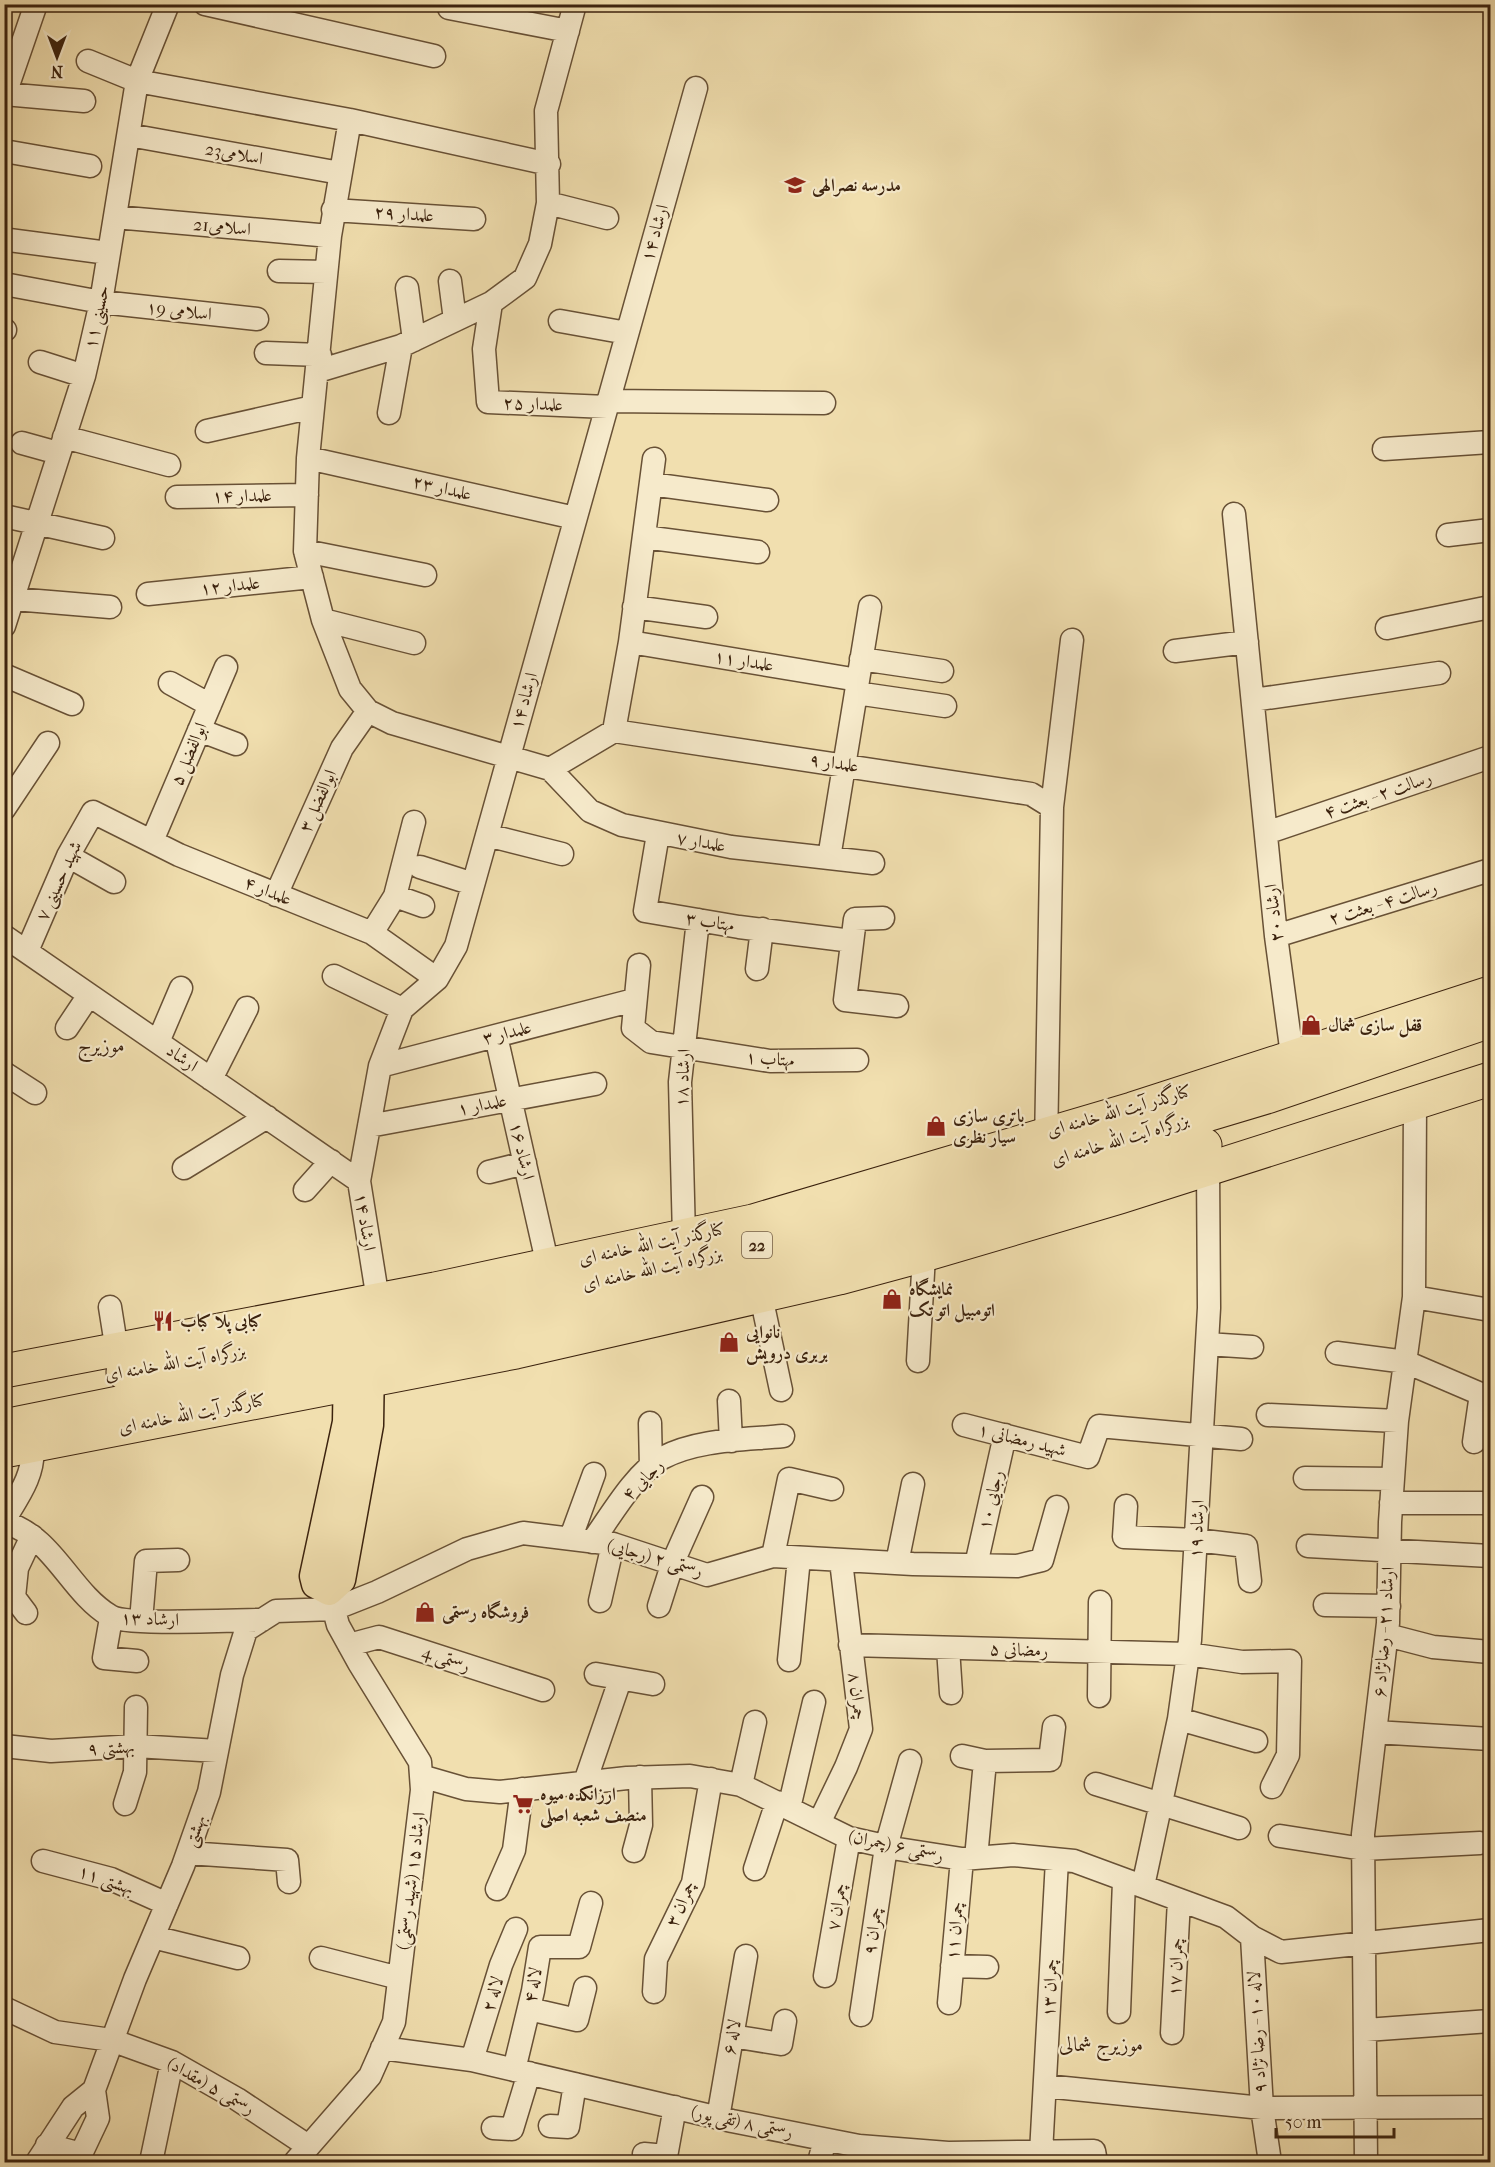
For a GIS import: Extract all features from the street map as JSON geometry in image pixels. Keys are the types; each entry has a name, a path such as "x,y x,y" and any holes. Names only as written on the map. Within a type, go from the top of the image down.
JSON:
{"highway":[{"name":"کنارگذر آیت الله خامنه ای","path":"1220,1095 1292,1055 1491,993"},
{"name":"بزرگراه آیت الله خامنه ای","path":"4,1394 169,1353 634,1262 757,1232 1220,1095 1491,1021"},
{"name":"بزرگراه آیت الله خامنه ای","path":"4,1426 359,1392 992,1222 1414,1091 1491,1056"},
{"path":"1119,1184 1208,1167 1414,1091 1491,1079"},
{"name":"کنارگذر آیت الله خامنه ای","path":"18,1448 129,1414 304,1393 359,1392 416,1370 516,1352 681,1304 760,1296 834,1266 924,1256 992,1222"},
{"name":"کنارگذر آیت الله خامنه ای","path":"634,1262 684,1237 757,1232"},
{"name":"کنارگذر آیت الله خامنه ای","path":"4,1371 117,1351 169,1353 378,1300 548,1266 594,1269"}],"main road":[{"name":"ارشاد ۱۵ (شهید رستمی)","path":"332,1600 316,1584 314,1576 359,1392"}],"street":[{"path":"36,4 13,44 5,95 84,101"},
{"name":"حسینی ۱۱","path":"8,611 84,376 101,302 137,81 168,4"},
{"path":"205,4 434,56"},
{"path":"266,353 319,363 407,343 491,303 525,278 540,244 548,203 549,164 546,111 575,4"},
{"path":"450,8 568,31"},
{"path":"88,61 137,81 350,120 549,164"},
{"name":"ارشاد ۱۴","path":"378,1300 359,1181 380,1066 402,1009 437,979 456,946 696,88"},
{"path":"350,120 330,236 308,458 305,551 323,620 350,689 368,711 392,723 550,769 614,732 630,642 654,459"},
{"name":"اسلامی23","path":"129,135 340,173"},
{"path":"4,151 90,166"},
{"path":"548,203 607,218"},
{"name":"علمدار ۲۹","path":"333,210 474,219"},
{"name":"اسلامی21","path":"115,217 330,236"},
{"path":"9,240 108,253"},
{"path":"279,271 327,272"},
{"path":"450,281 455,320"},
{"name":"اسلامی ۱9","path":"4,284 101,302 257,319"},
{"path":"389,413 407,343 407,288"},
{"name":"علمدار ۲۵","path":"491,303 483,349 488,402 608,404"},
{"path":"560,321 627,333"},
{"path":"40,362 84,376"},
{"path":"608,404 824,403"},
{"path":"207,431 313,407"},
{"path":"1384,449 1491,442"},
{"path":"22,443 61,445 169,465"},
{"name":"علمدار ۲۳","path":"308,458 575,518"},
{"path":"651,484 767,500"},
{"name":"علمدار ۱۴","path":"177,497 307,495"},
{"name":"ارشاد ۲۰","path":"1234,514 1276,936 1292,1055"},
{"path":"4,516 103,538"},
{"path":"1448,535 1491,530"},
{"path":"644,537 758,552"},
{"path":"305,551 425,575"},
{"name":"علمدار ۱۲","path":"148,594 312,577"},
{"path":"8,611 110,607"},
{"path":"634,607 706,616"},
{"path":"829,858 870,607"},
{"path":"1386,627 1491,607"},
{"path":"323,620 414,643"},
{"path":"1046,1147 1052,807 1072,640"},
{"name":"علمدار ۱۱","path":"630,642 858,678"},
{"path":"1175,651 1247,642"},
{"name":"ابوالفضل ۵","path":"152,841 226,667"},
{"path":"858,678 942,671"},
{"path":"1253,700 1439,673"},
{"path":"4,675 72,704"},
{"path":"858,678 945,706"},
{"path":"170,683 210,705"},
{"name":"ابوالفضل ۳","path":"276,895 342,748 368,711"},
{"path":"199,730 236,744"},
{"name":"علمدار ۹","path":"614,732 844,764 1031,794 1052,807"},
{"path":"4,809 48,743"},
{"name":"رسالت ۲ - بعثت ۴","path":"1266,833 1491,757"},
{"name":"علمدار ۷","path":"550,769 590,811 622,825 731,847 873,863"},
{"name":"علمدار ۴","path":"93,812 152,841 276,895 372,933 437,979"},
{"name":"شهید حسینی ۷","path":"12,944 93,812"},
{"path":"372,933 395,896 414,822"},
{"name":"مهتاب ۳","path":"658,834 645,911 852,941"},
{"path":"487,835 562,854"},
{"path":"68,856 114,882"},
{"path":"420,867 473,884"},
{"name":"رسالت ۴ - بعثت ۲","path":"1276,936 1491,870"},
{"path":"395,896 423,906"},
{"path":"883,918 855,919 845,1000 897,1006"},
{"name":"ارشاد ۱۸","path":"684,1237 680,1082 698,920"},
{"path":"757,969 762,929"},
{"name":"ارشاد","path":"12,944 359,1181"},
{"path":"634,1000 639,965"},
{"path":"334,976 402,1009"},
{"path":"158,1042 181,988"},
{"path":"67,1028 89,995"},
{"name":"مهتاب ۱","path":"634,1000 633,1028 651,1042 770,1061 856,1060"},
{"name":"علمدار ۳","path":"380,1066 634,1000"},
{"path":"211,1079 247,1008"},
{"name":"ارشاد ۱۶","path":"496,1035 548,1266"},
{"path":"4,1073 36,1093"},
{"name":"علمدار ۱","path":"369,1126 595,1084"},
{"name":"ارشاد ۲۱ - رضانژاد ۶","path":"1366,2163 1364,1849 1387,1635 1391,1503 1397,1421 1414,1297 1414,1091"},
{"path":"184,1168 267,1117"},
{"path":"304,1190 330,1161"},
{"path":"489,1172 525,1163"},
{"name":"ارشاد ۱۹","path":"1119,2012 1134,1883 1160,1804 1179,1719 1188,1654 1207,1344 1208,1167"},
{"path":"918,1361 924,1256"},
{"path":"760,1296 781,1390"},
{"path":"1414,1297 1491,1310"},
{"path":"110,1306 117,1351"},
{"path":"1207,1344 1252,1347"},
{"path":"1337,1353 1406,1362 1486,1396 1474,1442"},
{"path":"729,1401 731,1441"},
{"path":"1268,1415 1397,1421"},
{"path":"650,1423 651,1468"},
{"name":"شهید رمضانی ۱","path":"964,1425 1088,1457 1099,1426 1202,1437"},
{"name":"رجایی ۱۰","path":"976,1565 1005,1435"},
{"name":"رجایی ۴","path":"592,1541 633,1486 661,1459 692,1446 783,1436"},
{"path":"1202,1437 1241,1438"},
{"name":"ارشاد ۱۳","path":"18,1448 34,1460 24,1486 4,1521 20,1527 52,1553 82,1590 111,1618 262,1620"},
{"path":"594,1474 592,1541 600,1601"},
{"path":"1305,1478 1393,1479"},
{"path":"773,1556 789,1479 832,1489"},
{"path":"897,1563 913,1484"},
{"path":"659,1606 673,1562 702,1497"},
{"path":"1391,1503 1491,1503"},
{"path":"1126,1506 1124,1537 1196,1540 1246,1546 1250,1581"},
{"name":"رستمی ۲ (رجایی)","path":"262,1620 276,1611 377,1592 467,1549 523,1533 592,1541 673,1562 707,1575 773,1556 842,1561 1017,1566 1042,1560 1057,1507"},
{"path":"26,1613 14,1597 17,1568 32,1536"},
{"path":"1308,1546 1491,1556"},
{"path":"789,1660 800,1558"},
{"path":"141,1620 146,1561 178,1560"},
{"name":"چمران ۸","path":"819,1823 846,1767 861,1729 842,1561"},
{"name":"ارشاد ۱۵ (شهید رستمی)","path":"302,2154 370,2076 394,2022 422,1790 420,1762 405,1733 349,1645 332,1600"},
{"path":"1099,1696 1100,1602"},
{"path":"1325,1605 1389,1606"},
{"path":"111,1618 104,1658 137,1661"},
{"name":"بهشتی","path":"94,2090 111,2040 188,1853 209,1792 232,1675 246,1630 262,1620"},
{"path":"1387,1635 1433,1647 1491,1652"},
{"name":"رستمی 4","path":"349,1645 379,1637 543,1690"},
{"name":"رمضانی ۵","path":"850,1645 1188,1654 1242,1662 1290,1661 1288,1755 1272,1786"},
{"path":"948,1648 951,1693"},
{"path":"596,1674 652,1684"},
{"path":"585,1782 620,1680"},
{"path":"756,1869 783,1805 814,1702"},
{"path":"125,1804 135,1772 136,1707"},
{"path":"1179,1719 1256,1741"},
{"path":"741,1785 755,1722"},
{"path":"962,1756 985,1761 1050,1760 1054,1727"},
{"path":"1375,1732 1491,1739"},
{"name":"بهشتی ۹","path":"4,1746 51,1751 136,1746 217,1751"},
{"name":"چمران ۹","path":"861,2015 886,1846 910,1761"},
{"name":"چمران ۱۱","path":"949,2003 952,1966 985,1761"},
{"name":"رستمی ۶ (چمران)","path":"421,1776 466,1789 500,1791 640,1777 690,1776 741,1785 849,1838 969,1859 1013,1855 1074,1862 1226,1917 1252,1937 1281,1952 1491,1930"},
{"path":"634,1851 640,1825 640,1777"},
{"name":"چمران ۳","path":"654,1992 656,1959 693,1883 711,1779"},
{"path":"1096,1784 1239,1828"},
{"path":"497,1889 513,1850 522,1789"},
{"path":"1280,1836 1364,1849 1480,1843"},
{"name":"چمران ۷","path":"825,1976 849,1838"},
{"path":"188,1853 287,1860 289,1882"},
{"name":"چمران ۱۳","path":"1051,2156 1045,2086 1057,1860"},
{"name":"بهشتی ۱۱","path":"43,1861 111,1879 167,1904"},
{"name":"چمران ۱۷","path":"1172,2033 1179,1900"},
{"name":"لاله ۴","path":"493,2128 512,2129 540,1947 579,1947 591,1903"},
{"name":"لاله ۲","path":"472,2060 501,1965 516,1929"},
{"path":"153,1937 238,1958"},
{"name":"لاله ۱۰ - رضا نژاد ۹","path":"1252,1937 1262,2108 1270,2163"},
{"name":"لاله ۶","path":"718,2118 746,1956"},
{"path":"321,1958 399,1978"},
{"path":"952,1966 987,1968"},
{"path":"529,2009 577,2020 585,1988"},
{"name":"رستمی ۵ (مقداد)","path":"4,2008 54,2032 111,2040 172,2062 237,2099 302,2154"},
{"path":"732,2036 781,2044 786,2021"},
{"path":"1366,2030 1491,2021"},
{"name":"رستمی ۸ (تقی پور)","path":"382,2048 472,2060 718,2118 825,2140 880,2155 972,2158 1051,2156 1094,2151 1096,2163"},
{"path":"151,2163 172,2062"},
{"path":"550,2126 568,2127 575,2084"},
{"path":"1045,2086 1262,2108 1491,2107"},
{"path":"42,2154 73,2107 94,2090"},
{"path":"42,2154 81,2154 98,2118 94,2090"},
{"path":"658,2158 675,2107"},
{"path":"819,2163 825,2140"}],"place":[{"name":"مدرسه نصرالهی","path":"795,185"},
{"name":"قفل سازی شمال","path":"1311,1025"},
{"name":"باتری سازی سیار نظری","path":"936,1126"},
{"name":"نمایشگاه اتومبیل اتو تک","path":"892,1299"},
{"name":"کبابی پلا کباب","path":"163,1321"},
{"name":"نانوایی بربری درویش","path":"729,1342"},
{"name":"فروشگاه رستمی","path":"425,1612"},
{"name":"ارزانکده میوه منصف شعبه اصلی","path":"523,1804"}],"district":[{"name":"موزیرج","path":"101,1045"},
{"name":"موزیرج شمالی","path":"1101,2044"}]}
